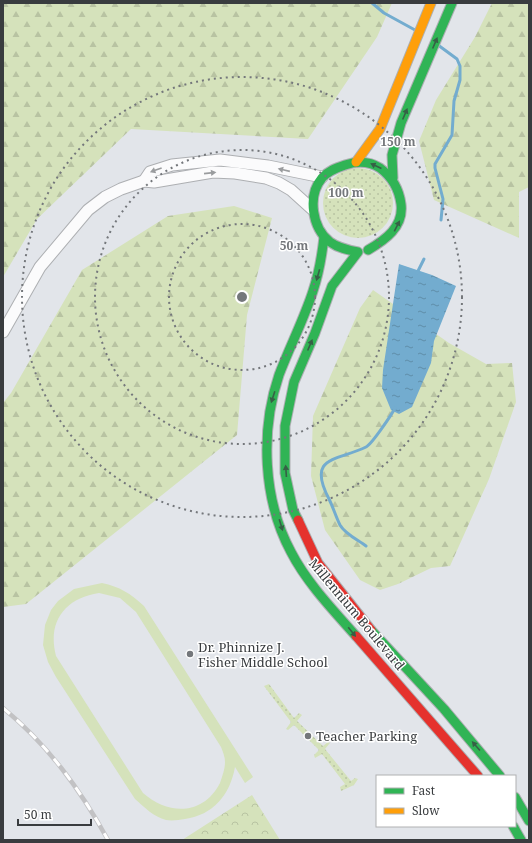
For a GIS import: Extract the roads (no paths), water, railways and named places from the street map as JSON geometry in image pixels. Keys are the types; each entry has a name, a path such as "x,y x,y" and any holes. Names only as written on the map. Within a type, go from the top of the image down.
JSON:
{"street":[{"path":"356,162 380,129 431,3"},
{"path":"393,178 382,169 370,163 356,162 342,164 322,176 314,194 312,209 316,224 324,237 333,245 345,250 363,251 388,240 395,231 400,220 402,198 393,178 393,148 427,61 452,3"},
{"path":"3,332 40,267 88,210 105,198 144,180 150,172 172,166 220,160 268,166 322,176"},
{"path":"144,180 154,182 213,172 235,172 266,178 291,190 312,209"},
{"name":"Millennium Boulevard","path":"324,237 321,265 314,290 286,360 271,404 268,423 267,456 271,494 286,543 302,571 360,642 477,775"},
{"name":"Millennium Boulevard","path":"363,251 332,286 315,333 294,382 285,426 285,473 293,510 318,562 360,618 384,647 444,709 499,775"},
{"path":"516,799 529,821"},
{"path":"514,827 521,840"}],"water":[{"path":"399,264 432,275 456,286 434,341 431,363 412,407 399,414 391,410 382,388 383,370"}],"waterway":[{"path":"372,3 384,13 415,30"},
{"path":"438,45 457,59 460,66 460,80 454,101 452,135 435,164 443,199 441,220"},
{"path":"417,273 424,259"},
{"path":"366,546 348,534 340,525 323,485 321,474 323,467 328,462 369,445 382,429 395,408"}],"railway":[{"path":"3,708 34,737 62,769 86,803 108,840"}],"place":[{"name":"Dr. Phinnize J. Fisher Middle School","path":"190,654"},
{"name":"Teacher Parking","path":"308,736"}]}
